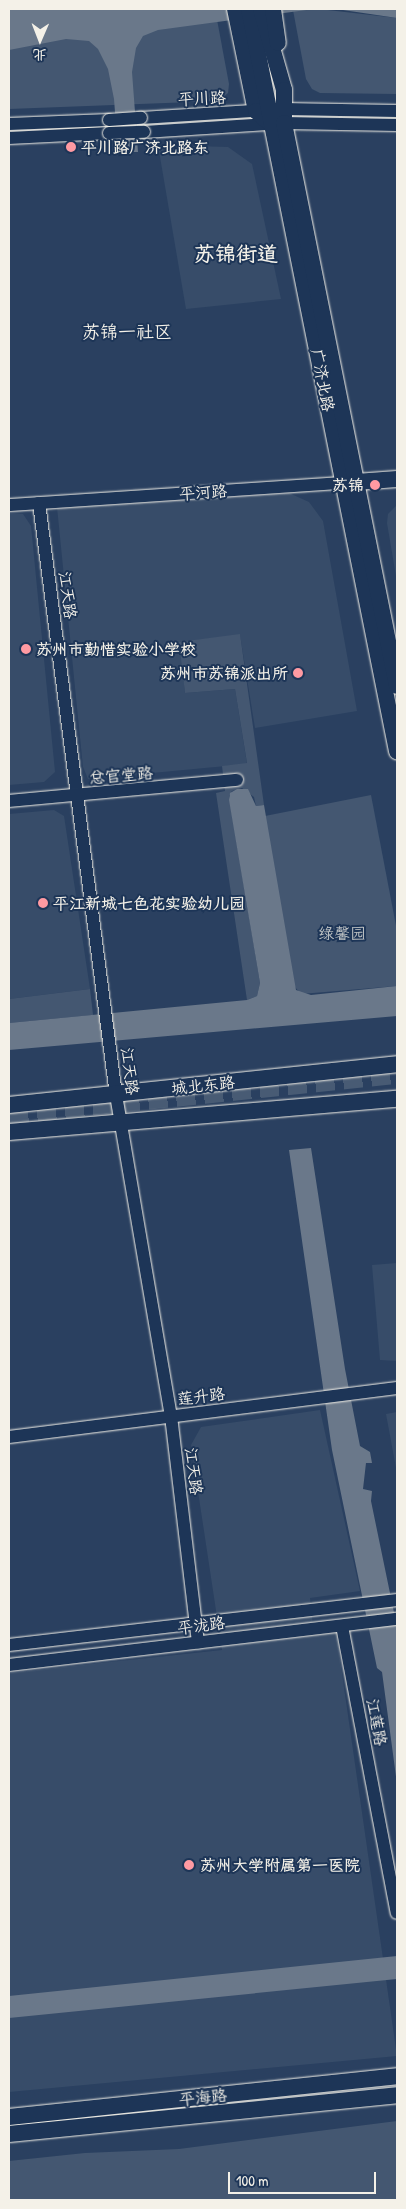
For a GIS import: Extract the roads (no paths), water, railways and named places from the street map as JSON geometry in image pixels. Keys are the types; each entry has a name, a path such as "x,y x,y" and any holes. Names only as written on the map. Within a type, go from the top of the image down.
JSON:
{"main road":[{"path":"235,9 261,24"},
{"name":"广济北路","path":"249,9 261,24 284,90 273,116"},
{"name":"广济北路","path":"261,9 261,24 273,116 350,482 397,686"},
{"name":"平河路","path":"350,482 397,479"},
{"name":"广济北路","path":"350,482 397,751"},
{"name":"城北东路","path":"9,1105 397,1064"},
{"name":"城北东路","path":"9,1132 120,1121 397,1099"},
{"name":"平海路","path":"9,2117 397,2076"},
{"name":"平海路","path":"9,2134 397,2095"}],"street":[{"name":"平川路","path":"9,124 141,118 273,116 397,111"},
{"name":"平川路","path":"9,138 144,132 273,116 397,125"},
{"name":"平河路","path":"9,506 350,482"},
{"name":"江天路","path":"39,503 116,1095 171,1416 198,1642"},
{"name":"总官堂路","path":"9,802 237,780"},
{"name":"莲升路","path":"9,1436 397,1388"},
{"name":"平泷路","path":"9,1645 397,1600"},
{"name":"平泷路","path":"9,1664 397,1619"},
{"name":"江莲路","path":"342,1626 397,1913"}],"tunnel":[{"path":"9,1114 397,1074"}],"place":[{"name":"平川路广济北路东","path":"71,147"},
{"name":"苏锦","path":"375,485"},
{"name":"苏州市勤惜实验小学校","path":"26,649"},
{"name":"苏州市苏锦派出所","path":"298,673"},
{"name":"平江新城七色花实验幼儿园","path":"43,903"},
{"name":"苏州大学附属第一医院","path":"189,1865"}],"district":[{"name":"苏锦街道","path":"236,254"},
{"name":"苏锦一社区","path":"127,332"}],"park label":[{"name":"绿馨园","path":"342,933"}]}
